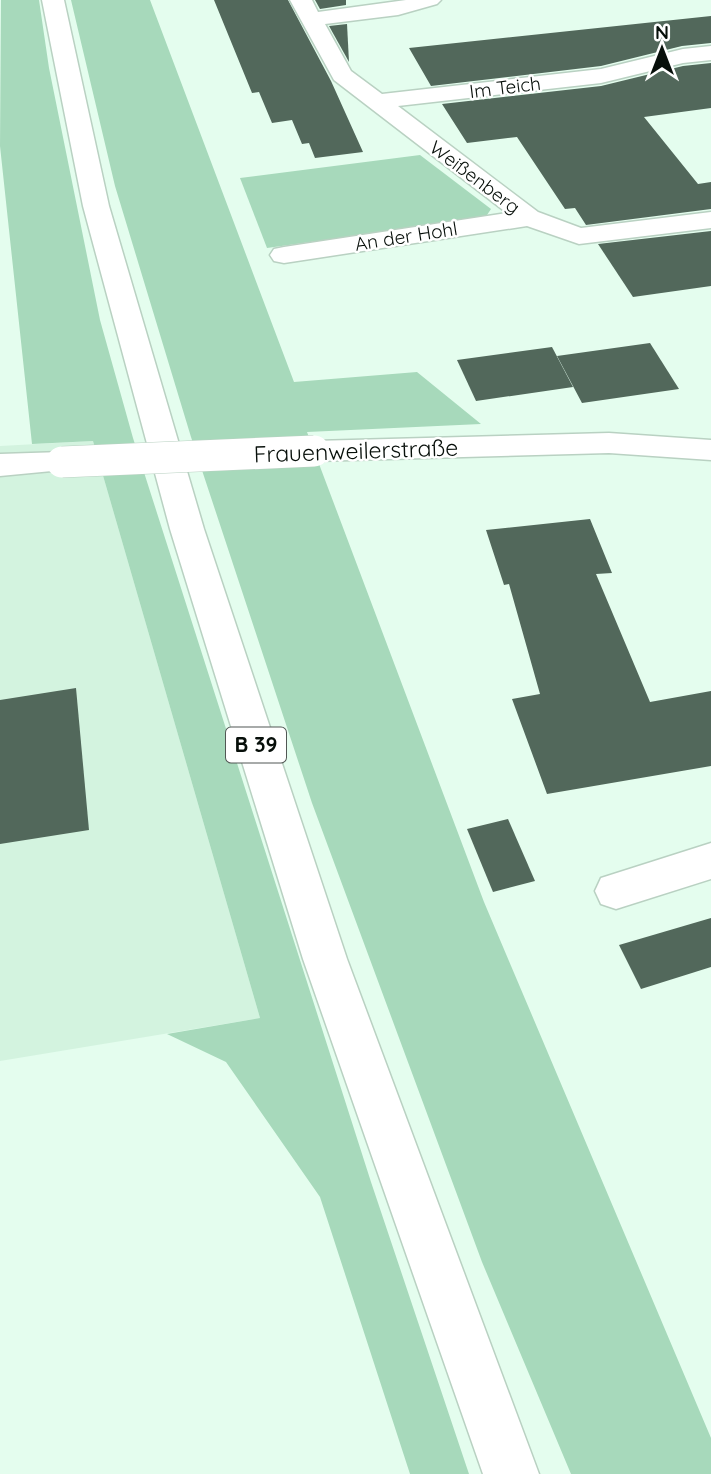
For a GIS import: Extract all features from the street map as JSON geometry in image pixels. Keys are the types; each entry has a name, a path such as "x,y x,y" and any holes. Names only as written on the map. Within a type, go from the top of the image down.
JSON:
{"street":[{"name":"B 39","path":"53,0 96,206 187,529 325,959 511,1474"},
{"path":"306,10 398,9 430,0"},
{"name":"Weißenberg","path":"306,10 342,75 529,218 579,236 711,220"},
{"name":"Im Teich","path":"376,102 601,76 682,56 711,53"},
{"name":"An der Hohl","path":"284,255 529,218"},
{"name":"Frauenweilerstraße","path":"0,465 314,451 609,443 711,450"},
{"path":"617,891 711,861"}],"shaded area":[{"path":"1,0 39,0 49,68 100,320 133,438 371,1182 469,1474 410,1474 320,1197 226,1062 167,1034 260,1018 93,441 32,444 0,146"},
{"path":"71,0 150,0 294,382 417,372 481,424 307,432 484,902 711,1438 711,1474 571,1474 482,1262 312,803 191,437 115,186"},
{"path":"420,155 491,209 485,218 267,248 240,178"},
{"path":"93,441 260,1018 0,1061 0,446"}],"building":[{"path":"214,0 288,0 331,81 363,152 315,158 309,143 302,144 292,120 272,123 259,92 252,93"},
{"path":"315,0 346,0 346,5 320,9"},
{"path":"711,16 711,43 682,46 601,66 431,86 409,48"},
{"path":"347,24 349,62 329,26"},
{"path":"711,63 711,108 644,117 698,184 711,182 711,209 586,225 575,208 565,209 517,137 467,143 442,104 601,86 683,66"},
{"path":"711,231 711,286 633,297 598,244"},
{"path":"650,343 679,389 582,403 557,356"},
{"path":"552,347 573,387 476,401 457,360"},
{"path":"590,519 612,573 596,574 650,702 711,691 711,766 547,794 512,699 540,694 509,584 504,585 486,530"},
{"path":"76,688 89,830 0,844 0,700"},
{"path":"508,819 535,881 493,892 467,829"},
{"path":"711,918 711,967 641,989 619,945"}]}
